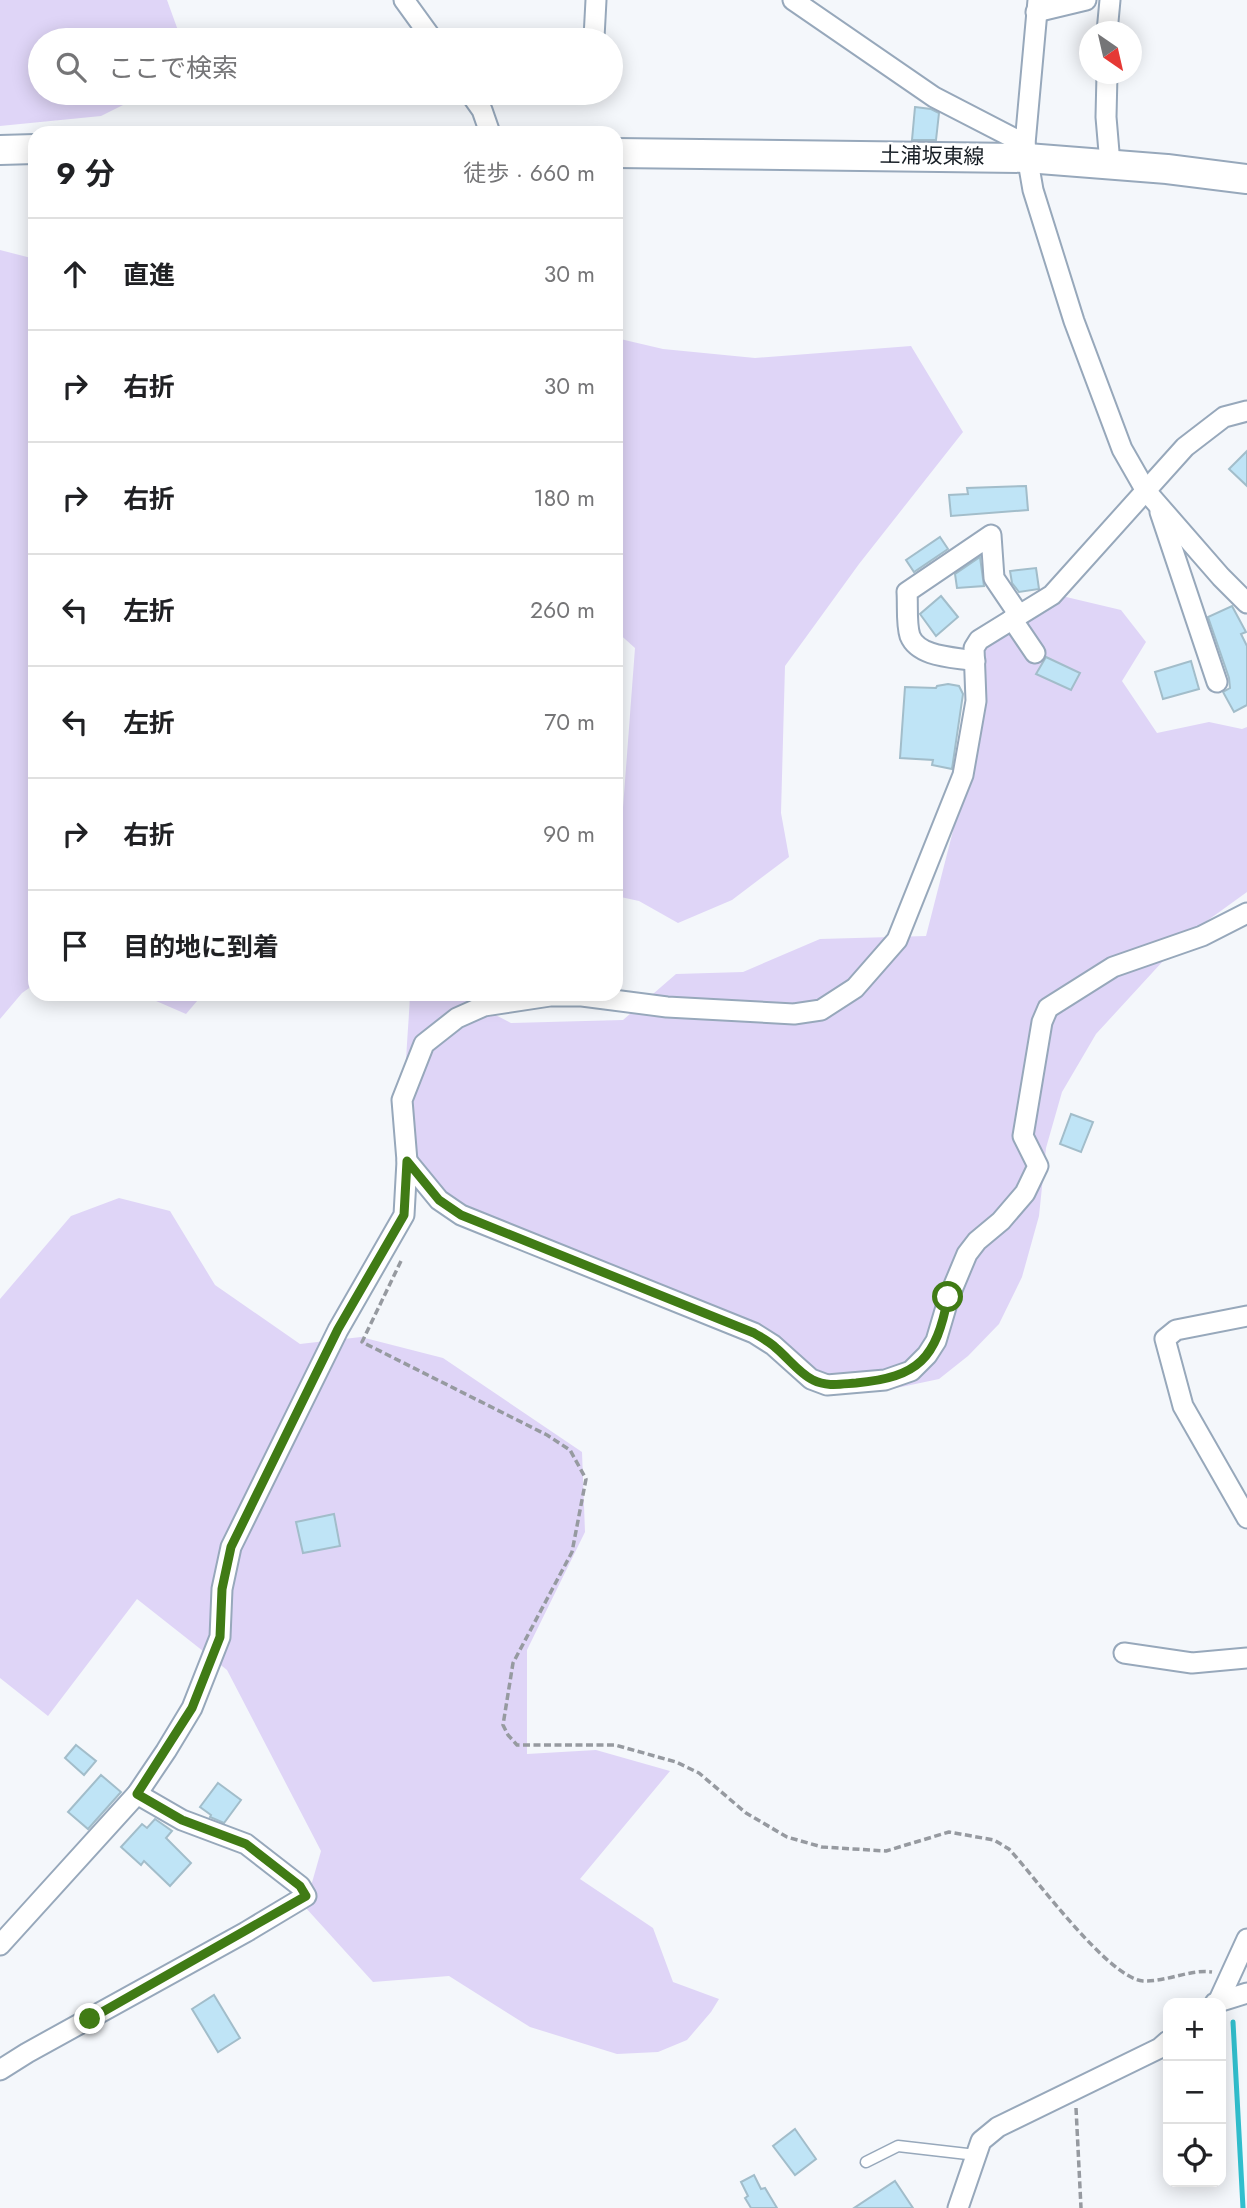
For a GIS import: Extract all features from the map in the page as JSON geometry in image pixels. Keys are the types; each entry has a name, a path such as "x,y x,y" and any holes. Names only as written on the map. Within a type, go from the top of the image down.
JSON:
{"main road":[{"path":"0,150 28,149"},
{"name":"土浦坂東線","path":"623,153 1026,151 1110,164 1247,179"}],"street":[{"path":"404,0 424,28"},
{"path":"595,28 596,0"},
{"path":"793,0 934,97 1026,151"},
{"path":"1086,0 1037,6 1026,151 1033,190 1079,333 1122,449 1152,498 1247,603"},
{"path":"1108,21 1110,0"},
{"path":"1107,84 1110,164"},
{"path":"478,105 488,126"},
{"path":"621,1001 667,1007 794,1014 821,1010 855,988 897,940 963,775 976,701 974,648 979,640 1052,595 1152,498 1185,447 1224,417 1247,411"},
{"path":"1152,498 1217,682"},
{"path":"975,660 924,651 915,643 910,635 907,592 990,535 994,578 1035,653"},
{"path":"407,1161 439,1200 461,1215 754,1333 773,1345 811,1379 827,1385 885,1380 911,1371 927,1355 936,1341 948,1297 967,1254 1025,1193 1038,1166 1023,1136 1042,1022 1048,1008 1113,967 1202,936 1247,913"},
{"path":"0,1945 137,1794 192,1708 220,1637 222,1589 231,1547 338,1329 404,1215 407,1161 402,1100 424,1044 457,1018 484,1006 517,1001"},
{"path":"1247,1316 1176,1330 1165,1339 1183,1406 1247,1518"},
{"path":"1124,1653 1192,1664 1247,1658"},
{"path":"0,2070 306,1896 300,1886 246,1844 182,1820 137,1794"},
{"path":"1219,1998 1247,1939"},
{"path":"1226,1999 1247,1993"},
{"path":"958,2208 981,2141 998,2127 1163,2045"}],"lane":[{"path":"866,2162 898,2146 976,2155"}],"path":[{"path":"402,1258 362,1342 547,1435 570,1450 586,1479 572,1552 513,1663 503,1725 517,1745 615,1745 676,1762 699,1773 746,1813 787,1837 822,1847 886,1851 949,1832 993,1840 1009,1849 1096,1950 1116,1968 1141,1981 1210,1971 1228,1980"},
{"path":"1075,2088 1081,2208"}],"shaded area":[{"path":"0,0 167,0 177,28 28,28 28,105 123,105 101,116 0,126"},
{"path":"0,250 28,257 28,989 0,1019"},
{"path":"623,340 663,349 755,358 911,346 963,432 859,564 785,666 781,813 789,857 732,900 678,923 639,901 623,898 623,808 635,648 623,637"},
{"path":"1062,596 1121,610 1146,642 1122,681 1157,733 1209,722 1242,729 1247,727 1247,892 1186,936 1096,1034 1062,1092 1046,1148 1039,1216 1022,1277 999,1324 968,1356 939,1379 887,1390 839,1382 460,1207 435,1186 414,1161 406,1128 405,1080 410,1001 469,1001 511,1023 623,1020 676,974 743,972 820,939 926,936 955,823 974,770 985,699 984,648"},
{"path":"156,1001 197,1001 186,1014"},
{"path":"119,1198 170,1211 215,1285 300,1344 361,1337 443,1358 582,1452 585,1532 527,1650 527,1754 596,1750 670,1771 580,1879 653,1928 673,1982 719,1999 687,2040 658,2052 617,2054 530,2027 449,1976 373,1982 305,1907 321,1851 227,1670 137,1599 48,1716 0,1678 0,1299 71,1216"}],"building":[{"path":"915,107 939,113 936,140 912,140"},
{"path":"1247,451 1247,486 1229,469"},
{"path":"1026,486 1028,510 951,516 949,495 968,494 967,488"},
{"path":"940,537 948,549 914,572 906,560"},
{"path":"980,557 984,586 957,588 955,574"},
{"path":"1036,568 1039,589 1019,592 1012,583 1010,571"},
{"path":"941,596 958,617 936,636 920,614"},
{"path":"1232,606 1246,632 1241,634 1247,646 1247,705 1234,712 1223,692 1230,688 1229,678 1208,617"},
{"path":"1046,657 1080,673 1071,690 1036,674"},
{"path":"1191,661 1199,689 1163,699 1155,672"},
{"path":"948,684 959,686 963,694 952,769 932,765 933,760 900,758 905,687 936,688"},
{"path":"1071,1114 1093,1122 1081,1152 1060,1144"},
{"path":"334,1514 340,1546 303,1553 296,1522"},
{"path":"76,1745 96,1761 84,1775 65,1758"},
{"path":"101,1775 121,1792 88,1829 68,1812"},
{"path":"218,1783 241,1800 224,1823 210,1817 211,1815 200,1807"},
{"path":"155,1819 172,1831 166,1838 191,1863 170,1886 144,1861 141,1865 121,1847 142,1824 147,1828"},
{"path":"214,1995 240,2038 218,2052 192,2009"},
{"path":"795,2129 816,2159 795,2175 773,2146"},
{"path":"754,2175 761,2189 765,2188 777,2208 751,2208 741,2182"},
{"path":"895,2181 913,2208 854,2208"}],"waterway":[{"path":"1233,2022 1243,2208"}],"route":[{"path":"90,2019 306,1896 300,1886 246,1844 182,1820 137,1794 192,1708 220,1637 222,1589 231,1547 338,1329 404,1215 407,1161 439,1200 461,1215 754,1333 773,1345 811,1379 827,1385 885,1380 911,1371 936,1341 948,1297"}]}
